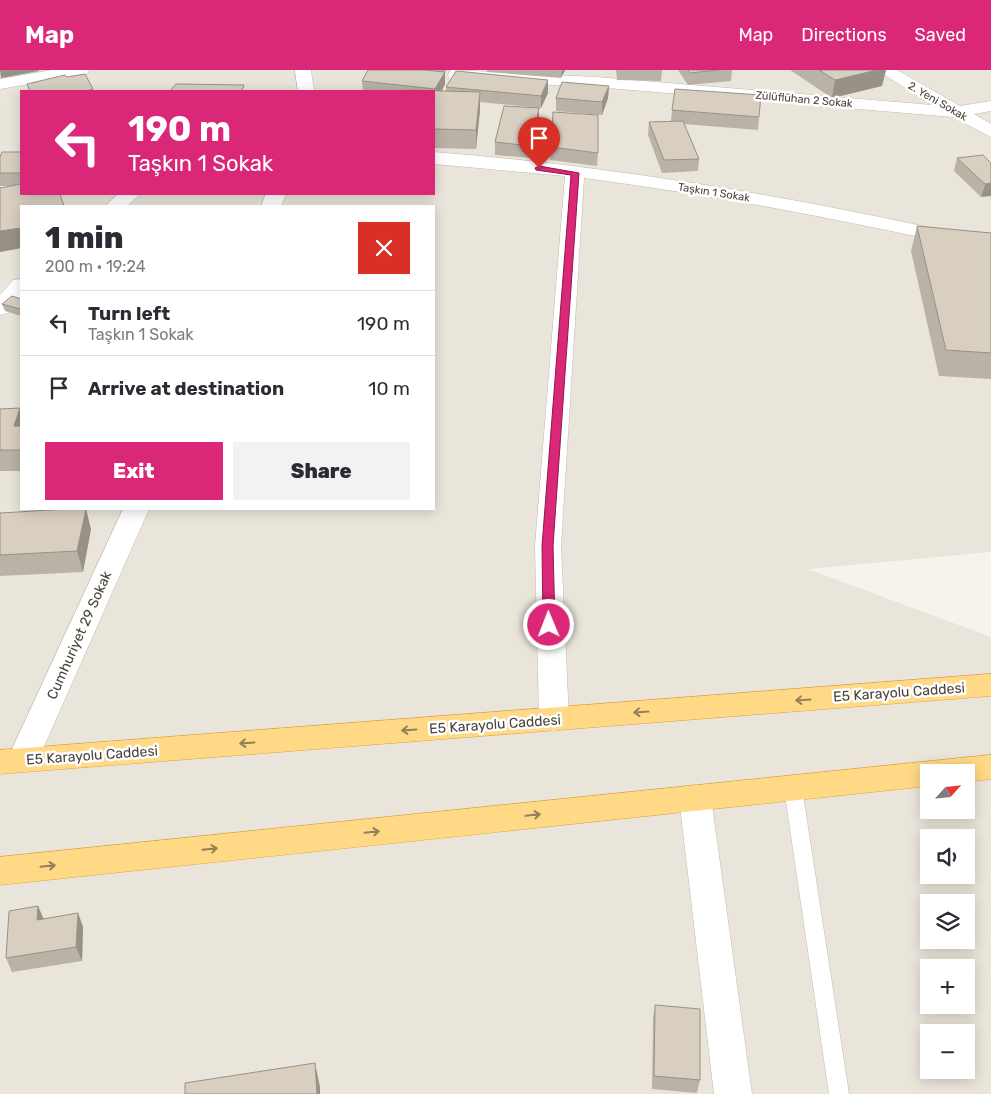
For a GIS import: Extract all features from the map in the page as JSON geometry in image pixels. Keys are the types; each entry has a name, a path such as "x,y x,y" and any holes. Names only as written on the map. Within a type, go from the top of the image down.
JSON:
{"highway":[{"name":"E5 Karayolu Caddesi","path":"11,761 991,685"},
{"path":"975,768 991,767"},
{"path":"0,871 920,774"}],"street":[{"path":"0,84 81,70"},
{"path":"303,70 306,90"},
{"name":"Zülüflühan 2 Sokak","path":"460,70 456,74 586,76 957,112 991,106"},
{"name":"2. Yeni Sokak","path":"885,70 991,132"},
{"name":"Taşkın 1 Sokak","path":"435,158 486,162 701,189 820,210 991,247"},
{"path":"554,719 548,546 575,173"},
{"path":"116,205 129,195"},
{"path":"0,308 20,286"},
{"name":"Cumhuriyet 29 Sokak","path":"11,761 136,510"},
{"path":"695,798 733,1094"}],"lane":[{"path":"793,788 839,1094"}],"shaded area":[{"path":"0,70 991,70 991,552 808,569 991,637 991,1094 0,1094"}],"building":[{"path":"368,70 445,72 435,89 362,81"},
{"path":"688,70 718,70 690,73"},
{"path":"819,70 877,70 835,80"},
{"path":"456,71 548,80 541,96 446,87"},
{"path":"85,74 93,89 30,90 27,84 65,75 67,77"},
{"path":"562,82 609,86 602,102 556,98"},
{"path":"176,84 244,85 242,90 171,90"},
{"path":"675,89 761,95 759,117 672,110"},
{"path":"435,91 480,92 476,130 435,129"},
{"path":"504,106 539,108 531,146 495,142"},
{"path":"553,112 598,115 598,153 551,147"},
{"path":"683,121 699,159 664,160 649,122"},
{"path":"2,152 20,152 20,173 0,173 0,157"},
{"path":"983,155 991,163 991,183 985,184 957,158"},
{"path":"20,184 20,195 60,195 64,205 20,205 20,228 0,231 0,188"},
{"path":"917,226 991,233 991,353 946,350"},
{"path":"12,296 20,299 20,309 2,304"},
{"path":"20,408 14,426 20,426 20,450 0,450 0,409"},
{"path":"86,510 77,551 0,555 0,513"},
{"path":"38,906 37,920 78,913 76,947 6,958 9,911"},
{"path":"655,1005 700,1009 700,1080 654,1076"},
{"path":"315,1063 317,1094 185,1094 185,1083"}],"route":[{"path":"539,168 575,173 568,292 548,546 549,625"}]}
